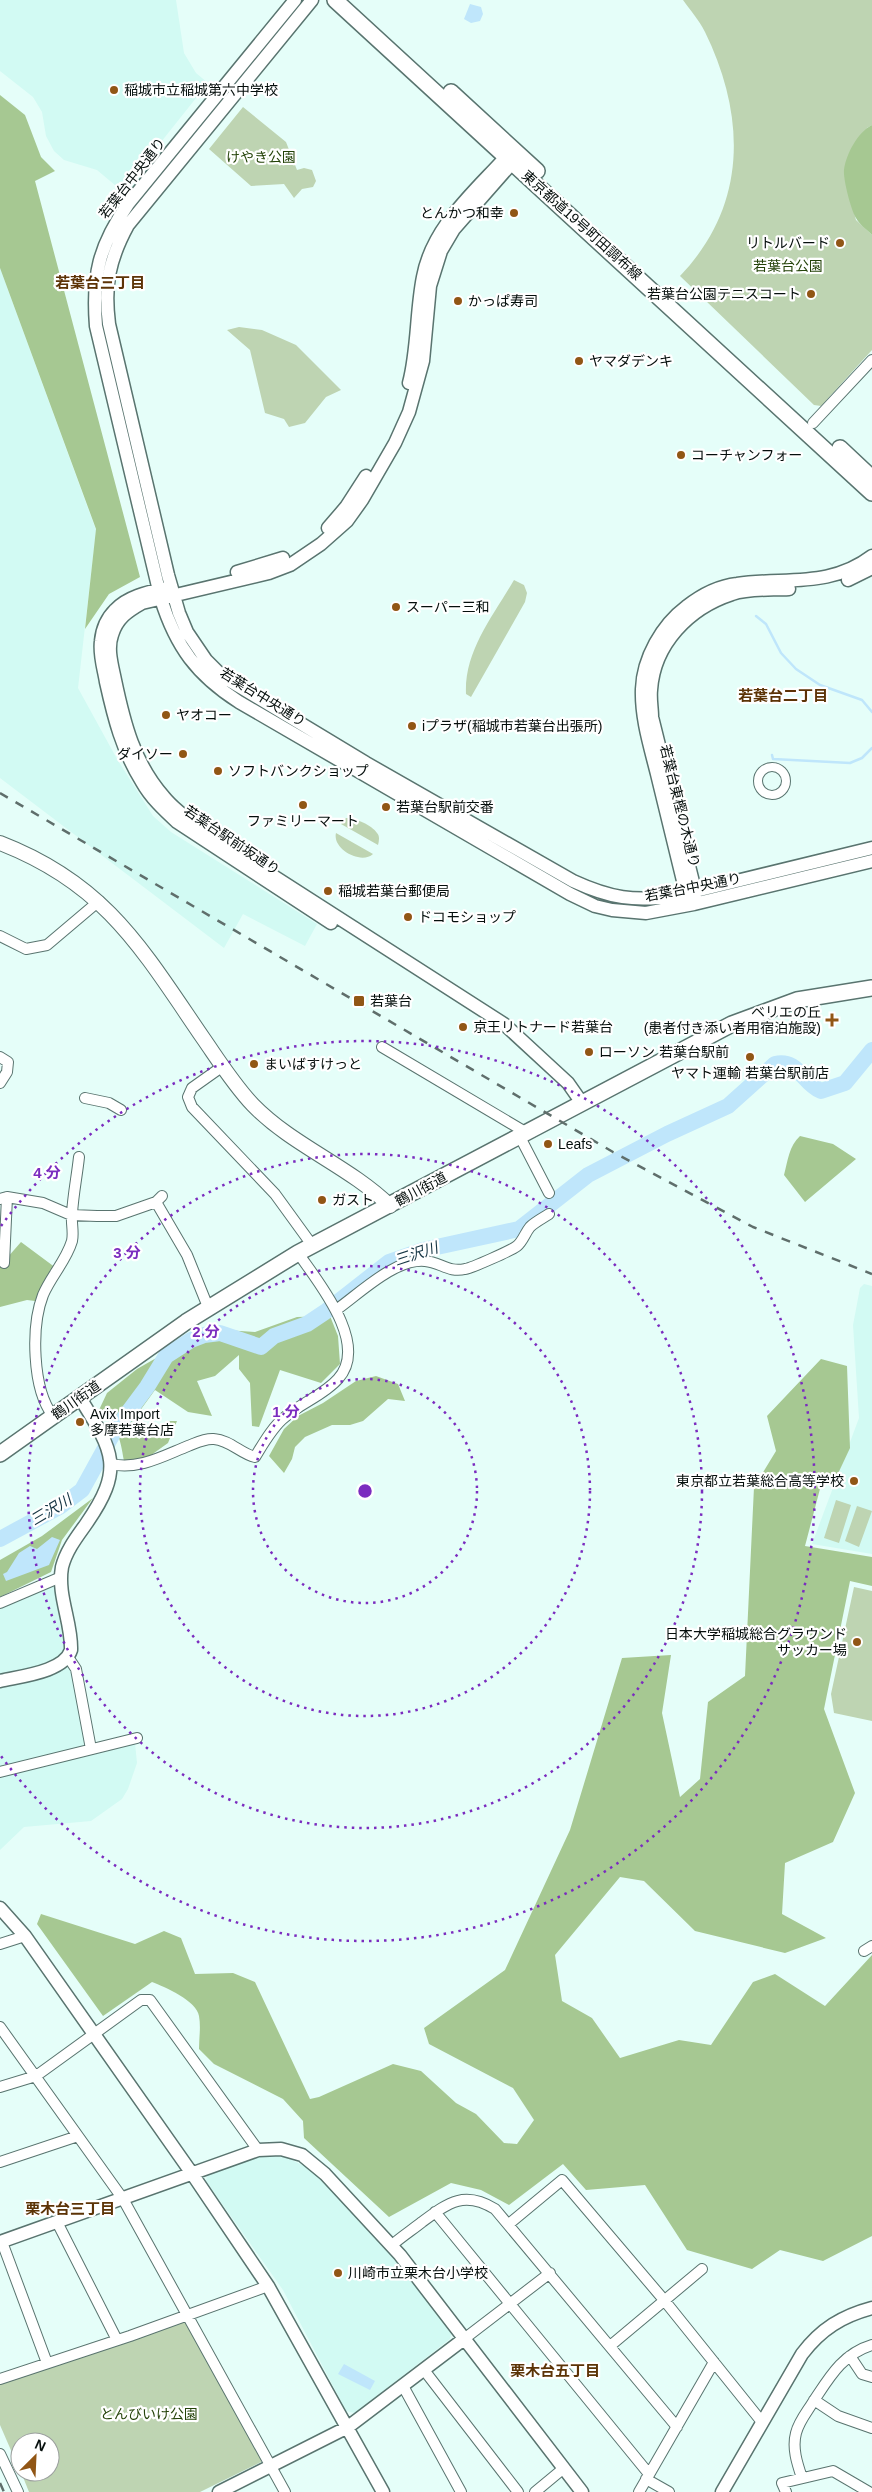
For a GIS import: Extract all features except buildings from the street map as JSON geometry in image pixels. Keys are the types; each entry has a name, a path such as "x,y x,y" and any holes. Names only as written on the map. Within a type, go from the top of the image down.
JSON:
{"main road":[{"name":"東京都道19号町田調布線","path":"335,0 813,423 872,478"},
{"name":"東京都道19号町田調布線","path":"350,0 511,157 872,493"},
{"path":"0,843 50,866 99,901 128,931 241,1091 268,1119 291,1137 366,1185 390,1206"},
{"name":"鶴川街道","path":"0,1454 208,1307 312,1245 390,1206 752,1015 797,1000 872,988"}],"street":[{"name":"若葉台中央通り","path":"295,0 128,204 106,238 97,268 94,290 96,326 166,593 196,647 222,676 366,763 573,881 598,892 622,899 647,900 792,869 872,848"},
{"name":"若葉台中央通り","path":"312,0 128,225 111,262 106,299 109,324 166,593 166,615 185,653 214,686 578,898 612,910 646,912 694,904 872,861"},
{"path":"166,593 276,570 290,564 321,544 347,522 362,500 409,412 421,368 430,286 441,251 454,228 511,157"},
{"path":"813,423 872,360"},
{"name":"若葉台東樫の木通り","path":"691,891 643,718 642,688 647,662 660,636 677,614 700,597 731,585 813,580 839,575 872,556"},
{"name":"若葉台東樫の木通り","path":"694,904 652,717 651,690 656,665 668,640 684,620 705,605 733,593 840,583 872,568"},
{"name":"若葉台駅前坂通り","path":"166,593 125,602 115,610 103,630 100,642 107,687 121,743 152,797 177,822 207,844 531,1050"},
{"name":"若葉台駅前坂通り","path":"166,593 142,603 122,616 112,634 110,644 122,712 130,740 149,778 164,798 183,816 211,836 512,1030 531,1050"},
{"path":"0,936 26,949 47,944 99,901"},
{"path":"382,1047 524,1135 549,1193"},
{"path":"531,1050 568,1083 582,1104"},
{"path":"0,1057 8,1062 7,1072 0,1083"},
{"path":"223,1066 192,1088 188,1097 192,1107 275,1194 312,1245"},
{"path":"85,1098 109,1103 121,1110"},
{"path":"53,1416 46,1407 35,1361 37,1331 44,1293 59,1270 72,1241 72,1215 79,1157"},
{"path":"4,1263 3,1198 43,1203 72,1215 116,1216 159,1199 187,1255 208,1307"},
{"path":"336,1310 391,1270 403,1265 417,1261 428,1261 450,1271 464,1270 508,1252 518,1246 531,1226 549,1214"},
{"path":"111,1462 126,1467 139,1465 201,1440 214,1439 232,1444 256,1457 283,1418 338,1379 347,1359 346,1332 336,1310 298,1253"},
{"path":"0,1681 58,1666 68,1658 71,1643 61,1591 63,1565 71,1546 105,1494 111,1462 102,1434 80,1398"},
{"path":"0,1603 61,1577"},
{"path":"68,1658 76,1669 91,1749"},
{"path":"0,1772 137,1738"},
{"path":"0,1908 25,1936 193,2174 268,2286 383,2492"},
{"path":"0,1944 25,1936"},
{"path":"0,2087 36,2076 94,2036 141,2000 150,2000 258,2150"},
{"path":"0,2026 123,2199 189,2315 285,2492"},
{"path":"0,2162 78,2136"},
{"path":"47,2363 1,2242 258,2150 281,2149 302,2156 325,2174 391,2246 582,2492"},
{"path":"509,2224 562,2180 664,2300 762,2422"},
{"path":"391,2246 435,2212 457,2200 470,2199 483,2202 495,2209 677,2427"},
{"path":"435,2212 647,2476 669,2492"},
{"path":"57,2222 117,2340"},
{"path":"610,2346 702,2269"},
{"path":"219,2492 235,2489 271,2467 348,2427 550,2273"},
{"path":"0,2379 117,2340 268,2286"},
{"path":"722,2492 812,2340 841,2318 872,2308"},
{"path":"802,2478 794,2450 800,2422 830,2376 850,2356 872,2345"},
{"path":"850,2356 862,2374 872,2377"},
{"path":"639,2492 714,2362"},
{"path":"424,2370 518,2492"},
{"path":"403,2386 461,2492"},
{"path":"814,2400 838,2416 872,2428"},
{"path":"0,2454 18,2492"},
{"path":"535,2492 564,2468"},
{"path":"786,2492 782,2483 833,2471 869,2492"}],"shaded area":[{"name":"稲城市立稲城第六中学校","path":"0,0 176,0 184,53 196,73 208,83 122,191 97,170 64,160 54,151 46,136 42,112 33,97 0,71"},
{"path":"470,4 481,7 483,14 480,21 471,23 464,19"},
{"path":"0,268 96,530 78,688 117,759 153,816 171,832 317,924 305,946 243,914 224,948 0,778"},
{"name":"東京都立若葉総合高等学校","path":"864,1284 872,1286 872,1554 812,1544 859,1418 853,1325 860,1288"},
{"path":"52,1537 60,1540 49,1565 6,1581 3,1574 7,1572 19,1553 30,1546 37,1549"},
{"path":"50,1584 54,1587 85,1745 135,1743 137,1763 128,1789 122,1799 91,1821 24,1827 0,1850 0,1608"},
{"name":"川崎市立栗木台小学校","path":"272,2155 288,2158 312,2170 392,2256 452,2331 450,2339 355,2413 346,2411 283,2290 206,2181 207,2174 258,2157"},
{"path":"344,2364 375,2381 370,2390 338,2374"}],"green space":[{"name":"若葉台公園","path":"683,0 872,0 872,125 867,128 848,190 856,220 872,235 872,350 821,406 814,405 680,276 702,249 718,220 729,190 733,159 733,127 728,96 718,64 703,28"},
{"path":"0,95 25,115 41,157 55,171 35,181 140,577 109,594 85,629 96,529 0,268"},
{"name":"けやき公園","path":"243,107 286,142 297,170 304,168 312,170 316,181 313,187 302,189 294,198 284,184 251,186 209,149"},
{"path":"872,125 872,235 854,214 846,187 844,170 847,157 854,144 862,133"},
{"path":"239,327 262,330 296,345 341,390 326,397 305,423 289,427 284,419 265,413 250,350 227,330"},
{"path":"514,580 524,585 527,593 525,602 471,697 466,694 467,678 475,649 481,634"},
{"path":"346,818 358,821 375,830 379,836 378,845 341,824"},
{"path":"336,833 373,854 362,858 349,854 338,845"},
{"path":"800,1136 833,1144 856,1159 805,1202 784,1175 791,1149"},
{"path":"21,1242 56,1268 41,1288 35,1301 27,1300 0,1307 0,1266"},
{"path":"330,1316 338,1336 340,1364 321,1383 280,1370 259,1427 252,1426 250,1383 239,1369 239,1355 215,1376 197,1381 212,1416 188,1412 155,1390 131,1423 139,1439 169,1421 177,1421 168,1443 140,1463 124,1461 117,1433 99,1410 107,1393 137,1369 172,1349 196,1328 255,1332 297,1317"},
{"path":"821,1359 847,1366 850,1448 835,1480 821,1485 805,1546 872,1557 872,1586 850,1581 824,1709 855,1793 833,1842 785,1863 782,1914 826,1938 785,1953 695,1931 644,1881 620,1877 555,1955 562,2001 592,2018 620,2058 679,2040 711,2045 753,1982 775,1974 825,2006 872,1955 872,2236 823,2261 780,2250 752,2269 687,2250 645,2185 586,2190 563,2164 509,2205 481,2190 451,2183 389,2217 304,2138 303,2121 283,2099 214,2064 199,2049 199,2016 197,2010 187,2000 152,1982 103,2016 37,1924 41,1914 135,1944 164,1931 181,1938 195,1974 233,1973 255,1982 310,2099 319,2097 393,2064 421,2071 456,2103 476,2114 504,2143 517,2144 534,2120 513,2088 429,2044 424,2028 505,1970 570,1830 622,1658 671,1655 662,1713 680,1797 700,1779 708,1702 745,1676 754,1487 776,1451 767,1416"},
{"path":"376,1376 398,1384 405,1401 388,1399 363,1421 350,1425 332,1425 305,1437 295,1447 292,1459 284,1473 269,1456 284,1429 298,1416 323,1403 356,1381"},
{"path":"93,1498 62,1540 51,1572 0,1597 0,1560 42,1536"},
{"path":"836,1500 851,1505 839,1543 824,1538"},
{"path":"857,1506 872,1511 859,1547 845,1541"},
{"name":"日本大学稲城総合グラウンド サッカー場","path":"854,1587 872,1591 872,1721 834,1713 831,1694"},
{"name":"とんびいけ公園","path":"187,2321 262,2460 200,2492 29,2492 25,2482 60,2482 60,2432 10,2432 10,2448 0,2425 0,2381"}],"waterway":[{"path":"756,616 766,624 781,653 796,669 820,685 862,700 872,712"},
{"path":"772,755 773,759 850,763 862,758 872,748"},
{"name":"三沢川","path":"0,1539 61,1506 82,1490 115,1430 147,1387 166,1356 191,1340 204,1335 220,1333 261,1347 274,1336 307,1324 389,1262 423,1250 519,1229 588,1175 667,1134 728,1106 775,1064 783,1063 790,1065 809,1083 821,1091 845,1083 872,1050"}],"railway":[{"path":"0,793 613,1152 753,1227 872,1274"},
{"path":"0,2483 4,2492"}],"place":[{"name":"稲城市立稲城第六中学校","path":"114,90"},
{"name":"とんかつ和幸","path":"514,213"},
{"name":"リトルバード","path":"840,243"},
{"name":"若葉台公園テニスコート","path":"811,294"},
{"name":"かっぱ寿司","path":"458,301"},
{"name":"ヤマダデンキ","path":"579,361"},
{"name":"コーチャンフォー","path":"681,455"},
{"name":"スーパー三和","path":"396,607"},
{"name":"ヤオコー","path":"166,715"},
{"name":"iプラザ(稲城市若葉台出張所)","path":"412,726"},
{"name":"ダイソー","path":"183,754"},
{"name":"ソフトバンクショップ","path":"218,771"},
{"name":"ファミリーマート","path":"303,805"},
{"name":"若葉台駅前交番","path":"386,807"},
{"name":"稲城若葉台郵便局","path":"328,891"},
{"name":"ドコモショップ","path":"408,917"},
{"name":"若葉台","path":"359,1001"},
{"name":"ベリエの丘 (患者付き添い者用宿泊施設)","path":"832,1020"},
{"name":"京王リトナード若葉台","path":"463,1027"},
{"name":"ローソン 若葉台駅前","path":"589,1052"},
{"name":"ヤマト運輸 若葉台駅前店","path":"750,1057"},
{"name":"まいばすけっと","path":"254,1064"},
{"name":"Leafs","path":"548,1144"},
{"name":"ガスト","path":"322,1200"},
{"name":"Avix Import 多摩若葉台店","path":"80,1422"},
{"name":"東京都立若葉総合高等学校","path":"854,1481"},
{"name":"日本大学稲城総合グラウンド サッカー場","path":"857,1642"},
{"name":"川崎市立栗木台小学校","path":"338,2273"}],"district":[{"name":"若葉台三丁目","path":"100,283"},
{"name":"若葉台二丁目","path":"783,696"},
{"name":"栗木台三丁目","path":"70,2209"},
{"name":"栗木台五丁目","path":"555,2371"}]}
